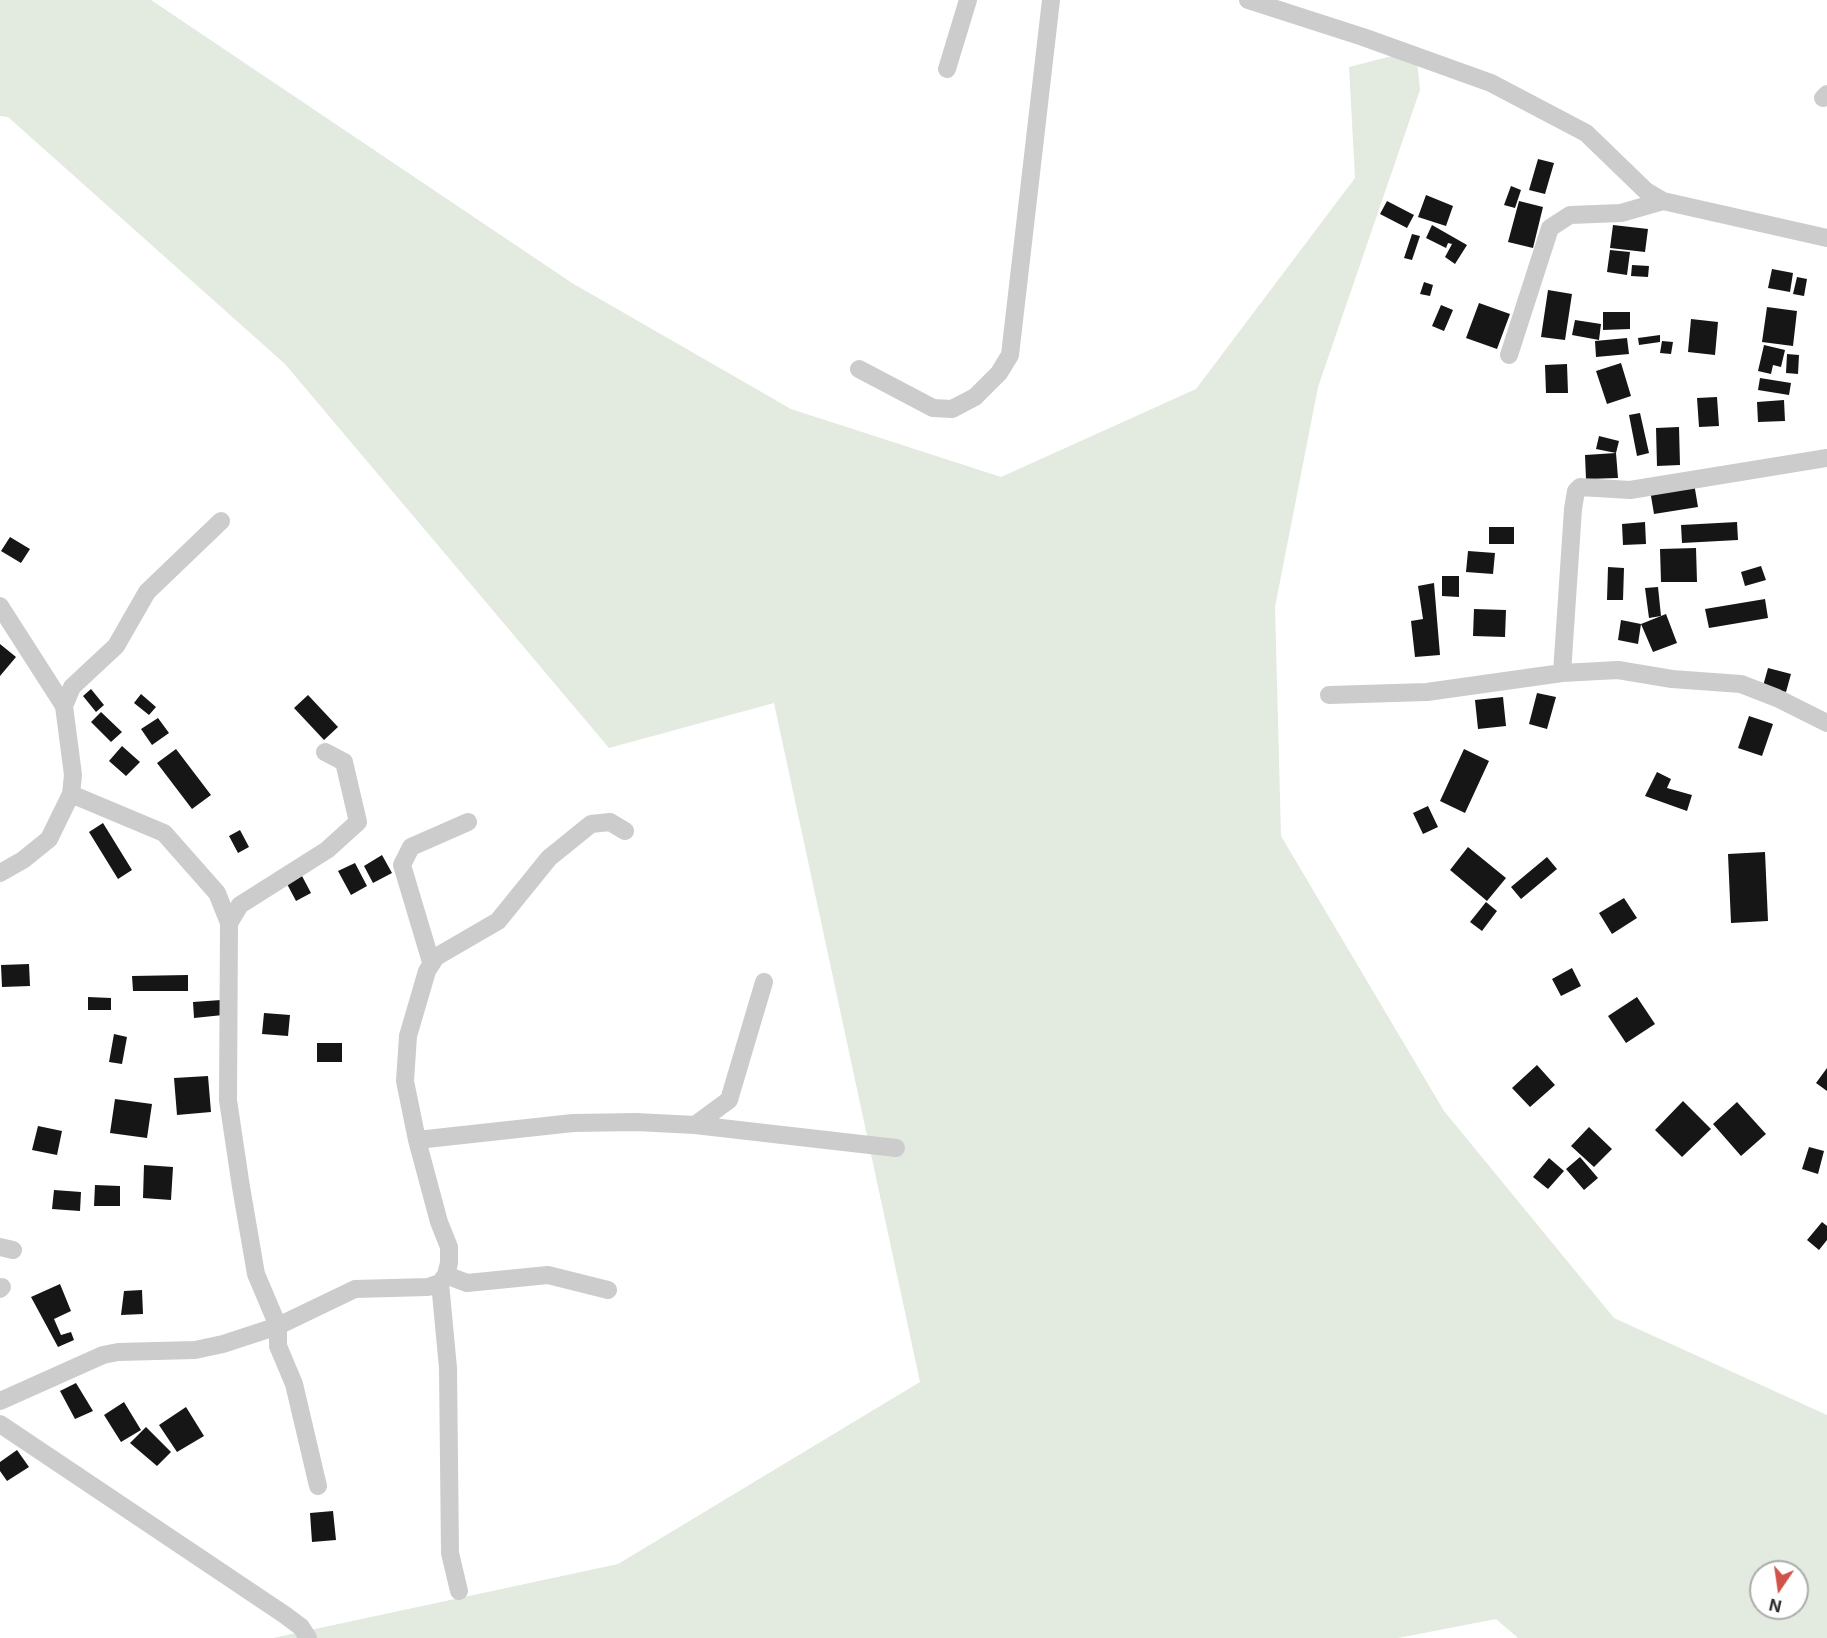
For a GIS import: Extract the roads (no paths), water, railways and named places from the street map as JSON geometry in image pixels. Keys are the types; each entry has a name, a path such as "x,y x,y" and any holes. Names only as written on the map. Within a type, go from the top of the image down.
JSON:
{"street":[{"path":"947,69 968,0"},
{"path":"859,369 933,408 952,409 975,397 999,373 1010,355 1051,0"},
{"path":"1248,0 1363,37 1491,83 1586,133 1646,191 1663,201 1827,238"},
{"path":"1509,355 1550,228 1569,215 1621,213 1663,201"},
{"path":"1562,673 1573,509 1576,491 1580,487 1630,490 1827,458"},
{"path":"64,706 72,687 116,646 147,592 221,521"},
{"path":"0,606 64,706 73,775 71,794 49,839 23,860 0,873"},
{"path":"1329,695 1427,692 1562,673 1618,670 1672,679 1741,684 1777,698 1827,723"},
{"path":"229,923 240,905 327,850 358,822 344,762 325,752"},
{"path":"71,794 164,833 217,893 229,923 228,1100 256,1274 278,1326 278,1346 294,1384 318,1486"},
{"path":"459,1591 450,1553 448,1368 443,1279 448,1247 417,1140 405,1081 408,1036 431,962 402,865 411,847 468,822"},
{"path":"431,962 457,943 493,925 549,858 591,824 610,822 626,831"},
{"path":"695,1125 729,1100 764,982"},
{"path":"417,1140 573,1123 695,1125 896,1148"},
{"path":"0,1401 103,1355 118,1352 195,1350 245,1338 278,1326 355,1289 428,1287 443,1279 467,1283 548,1275 608,1290"},
{"path":"0,1424 293,1621 301,1627 308,1638"}]}
